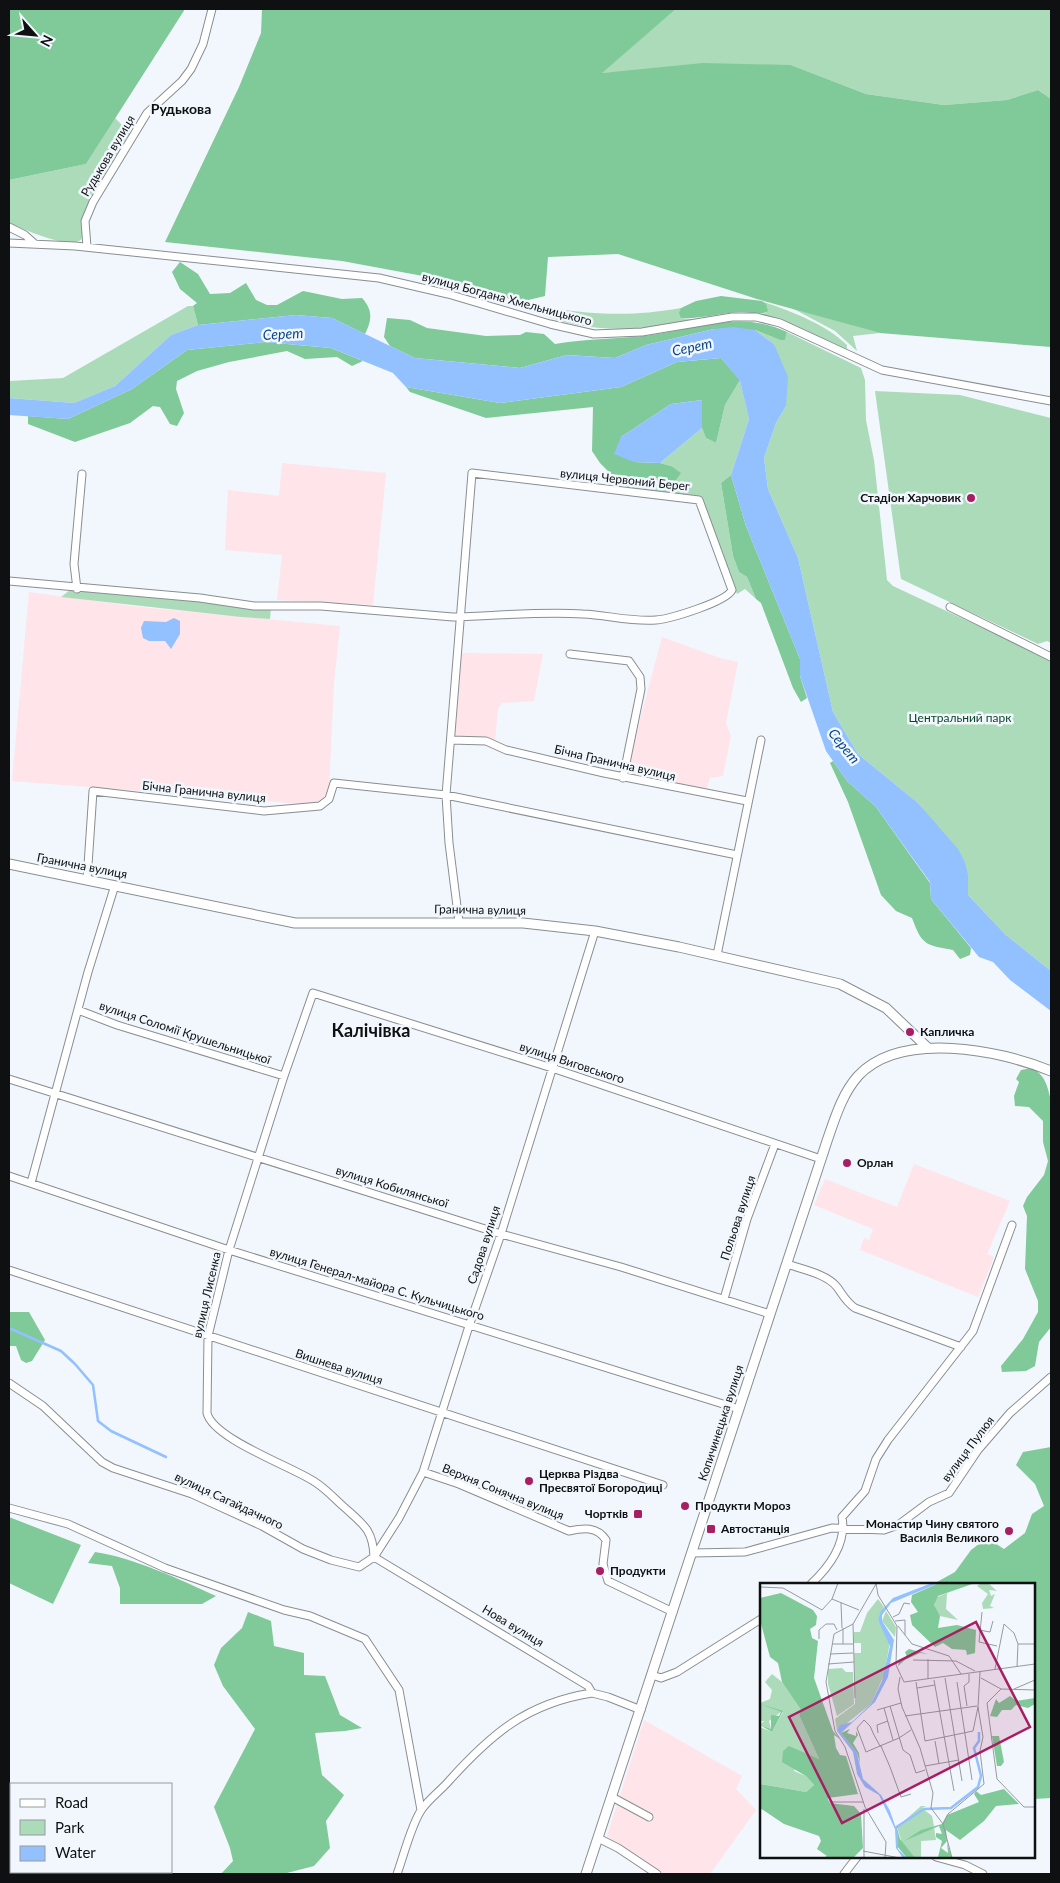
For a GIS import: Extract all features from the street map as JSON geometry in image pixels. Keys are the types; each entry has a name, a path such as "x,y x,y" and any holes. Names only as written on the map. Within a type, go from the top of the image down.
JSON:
{"main road":[{"name":"Гранична вулиця","path":"9,864 295,923 522,923 595,931 717,955 813,976 853,989 886,1008 928,1048"},
{"name":"Копичинецька вулиця","path":"586,1874 821,1158 840,1106 858,1076 872,1064 893,1053 928,1048 955,1049 1002,1056 1051,1071"}],"street":[{"name":"Рудькова вулиця","path":"87,247 85,221 93,202 147,113 182,81 191,69 202,44 212,9"},
{"path":"9,227 25,234 34,243"},
{"name":"вулиця Богдана Хмельницького","path":"9,243 87,247 387,280 448,294 550,324 594,334 642,332 732,317 756,317 780,323 882,370 1051,401"},
{"name":"вулиця Червоний Берег","path":"472,473 696,499 703,506 732,590 722,599 658,620 574,613 460,617 472,473"},
{"path":"77,589 74,564 82,474"},
{"path":"9,582 200,598 254,606 320,606 460,617 446,795 448,843 459,922"},
{"path":"950,607 1051,657"},
{"path":"570,654 629,661 640,677 641,693 623,778"},
{"name":"Бічна Гранична вулиця","path":"451,740 486,741 506,750 623,778 747,801"},
{"path":"717,955 761,740"},
{"name":"Бічна Гранична вулиця","path":"87,880 93,791 256,810 320,806 329,798 334,783 446,795 738,855"},
{"path":"31,1183 54,1092 116,885"},
{"name":"Садова вулиця","path":"374,1557 400,1518 423,1472 468,1326 501,1234 595,931"},
{"name":"вулиця Виговського","path":"313,993 552,1068 821,1158"},
{"name":"вулиця Лисенка","path":"313,993 284,1076 229,1250 208,1336 207,1413 211,1423 246,1447 322,1487 368,1529 372,1538 374,1557"},
{"name":"вулиця Соломії Крушельницької","path":"78,1010 117,1025 284,1076"},
{"name":"вулиця Кобилянської","path":"9,1079 501,1234 770,1314"},
{"name":"Польова вулиця","path":"724,1299 747,1219 775,1144"},
{"name":"вулиця Генерал-майора С. Кульчицького","path":"9,1176 229,1250 739,1409"},
{"path":"812,1583 830,1566 844,1530 842,1517 865,1491 876,1459 933,1380 973,1331 1012,1225"},
{"path":"787,1264 821,1277 836,1286 843,1297 854,1308 961,1347"},
{"name":"Вишнева вулиця","path":"9,1270 663,1485"},
{"name":"вулиця Пулюя","path":"692,1553 746,1552 832,1528 844,1530 884,1530 898,1525 929,1502 949,1493 978,1450 1010,1413 1051,1377"},
{"name":"вулиця Сагайдачного","path":"9,1384 44,1406 102,1462 113,1468 192,1494 262,1526 303,1549 331,1560 359,1567 374,1557"},
{"name":"Верхня Сонячна вулиця","path":"423,1472 498,1499 569,1531 588,1528 598,1532 606,1540 603,1564 608,1581 618,1588 673,1612"},
{"path":"9,1508 68,1524 165,1568 284,1610 310,1616 365,1639 399,1690 421,1810"},
{"name":"Нова вулиця","path":"374,1557 538,1654 588,1686 592,1693 608,1697 640,1710"},
{"path":"652,1676 661,1678 677,1672 760,1620"},
{"path":"397,1874 421,1810 482,1747 508,1724 552,1702 592,1693"},
{"path":"612,1798 649,1817"},
{"path":"598,1838 618,1848 656,1874"},
{"path":"844,1874 856,1858"},
{"path":"941,1858 952,1860 982,1874"}],"shaded area":[{"path":"282,463 386,473 373,605 277,600 282,555 225,550 228,490 279,496"},
{"path":"29,592 140,607 340,626 334,683 329,790 325,798 315,805 12,781"},
{"path":"662,637 720,658 738,662 726,723 731,736 723,776 710,778 706,791 632,775 629,770 634,742"},
{"path":"462,653 543,654 534,701 502,703 498,709 495,742 455,736"},
{"path":"914,1164 1010,1201 987,1254 994,1257 978,1297 860,1250 864,1238 869,1240 873,1229 814,1205 825,1179 897,1207"},
{"path":"644,1720 742,1776 736,1789 756,1810 710,1874 663,1874 607,1836"}],"green space":[{"path":"9,9 185,9 86,164 9,180"},
{"path":"262,9 676,9 602,73 703,63 791,65 866,94 944,105 1007,100 1038,90 1051,99 1051,347 880,333 757,299 618,254 548,257 545,296 520,302 450,281 342,261 165,242 239,87 261,33"},
{"path":"676,9 1051,9 1051,99 1038,90 1007,100 944,105 866,94 791,65 601,73"},
{"path":"115,118 132,135 103,179 81,240 66,242 56,240 9,223 9,180 86,164"},
{"path":"180,262 198,274 210,294 230,293 246,283 256,300 267,305 277,305 303,291 342,299 362,298 370,311 369,324 365,334 332,318 296,315 198,325 193,306 197,303 180,289 172,272"},
{"path":"721,296 762,301 766,304 768,311 762,313 741,312 681,318 679,313 681,308 696,301"},
{"path":"764,302 797,314 819,325 847,345 847,349 786,322 760,314 766,313"},
{"path":"188,306 193,306 198,325 171,335 115,386 74,403 9,398 9,381 63,378"},
{"path":"540,306 610,314 645,313 681,308 681,318 693,319 654,327 601,328 567,323 550,318 534,311"},
{"path":"792,308 880,333 853,336 857,351 835,331"},
{"path":"387,318 410,320 427,328 486,336 520,335 526,332 544,334 555,344 644,336 716,323 734,322 769,325 787,332 785,340 780,340 755,330 714,329 646,345 615,358 567,355 520,368 415,358 390,346 384,337"},
{"name":"Центральний парк","path":"755,330 780,340 785,340 787,332 861,368 865,380 866,420 874,460 887,580 893,586 1051,660 1051,971 1006,935 968,895 965,862 918,803 858,754 833,712 798,558 768,489 764,458 776,423 786,406 774,344"},
{"path":"265,342 331,348 363,361 352,366 337,357 305,359 287,351 229,362 197,371 177,381 176,389 184,413 177,426 170,424 160,407 153,406 130,423 75,442 28,424 28,416 68,419 132,389 187,350"},
{"path":"721,358 740,380 725,405 716,443 706,438 702,428 702,400 671,404 621,437 634,462 660,463 671,466 681,473 676,480 634,482 615,478 600,463 592,451 593,407 486,418 410,392 406,387 500,403 621,387 677,362"},
{"path":"740,380 749,419 731,475 721,483 733,556 739,572 747,577 756,599 745,589 737,594 701,496 615,487 615,478 634,482 676,480 671,466 660,463 702,428 706,438 716,443 725,405"},
{"name":"Стадіон Харчовик","path":"875,391 960,395 1051,418 1051,643 1047,641 1038,644 901,579"},
{"path":"731,475 746,526 800,659 800,676 807,698 801,702 793,688 761,603 756,599 747,577 739,572 733,556 721,483"},
{"path":"70,590 271,608 270,619 61,597"},
{"path":"833,761 847,781 876,807 930,883 931,899 971,948 970,955 960,959 953,950 930,945 922,939 912,918 896,911 881,895 848,802 830,763"},
{"path":"1031,1068 1043,1078 1051,1100 1051,1327 1039,1342 1035,1366 1026,1371 1002,1372 1001,1366 1023,1339 1038,1312 1038,1301 1025,1269 1027,1216 1023,1206 1027,1197 1044,1175 1048,1161 1043,1142 1043,1121 1029,1107 1015,1106 1014,1096 1019,1082 1016,1079 1021,1070"},
{"path":"9,1312 29,1312 45,1340 32,1361 26,1363 21,1360 16,1346 9,1346"},
{"path":"1051,1447 1051,1798 1035,1799 1035,1583 935,1583 955,1572 971,1550 987,1538 1004,1549 1025,1533 1032,1514 1044,1506 1035,1484 1016,1465 1023,1452"},
{"path":"9,1517 81,1545 53,1604 9,1583"},
{"path":"95,1552 140,1564 216,1596 202,1604 120,1604 120,1588 112,1566 88,1563"},
{"path":"248,1612 271,1621 274,1646 304,1653 304,1675 325,1676 340,1715 362,1728 315,1733 322,1775 344,1795 326,1821 330,1848 314,1866 283,1874 221,1874 233,1861 214,1807 255,1729 223,1686 214,1665 221,1648 242,1628"}],"water":[{"name":"Серет","path":"296,315 332,318 415,358 520,368 567,355 615,358 646,345 714,329 733,327 755,330 774,344 788,377 786,406 776,423 764,458 768,489 798,558 833,712 858,754 918,803 958,849 965,862 968,875 968,895 1006,935 1051,971 1051,1011 1010,980 993,962 979,957 931,899 930,882 876,807 847,781 826,751 800,676 800,659 746,526 731,475 749,419 740,381 721,358 677,362 621,387 500,403 406,387 393,373 331,348 265,342 187,350 132,389 68,419 9,415 9,398 74,403 115,386 171,335 198,325"},
{"path":"702,400 702,428 660,463 634,462 614,454 621,437 671,404"},
{"path":"174,618 180,621 180,634 171,649 165,641 149,641 143,638 141,628 144,621 166,622"}],"waterway":[{"path":"9,1328 61,1351 75,1364 93,1385 98,1421 111,1431 166,1457"}],"place":[{"name":"Стадіон Харчовик","path":"971,498"},
{"name":"Капличка","path":"910,1032"},
{"name":"Орлан","path":"847,1163"},
{"name":"Церква Різдва Пресвятої Богородиці","path":"529,1481"},
{"name":"Продукти Мороз","path":"685,1506"},
{"name":"Чортків","path":"638,1514"},
{"name":"Автостанція","path":"711,1529"},
{"name":"Монастир Чину святого Василія Великого","path":"1009,1531"},
{"name":"Продукти","path":"600,1571"}],"district":[{"name":"Рудькова","path":"181,109"},
{"name":"Калічівка","path":"371,1031"}]}
